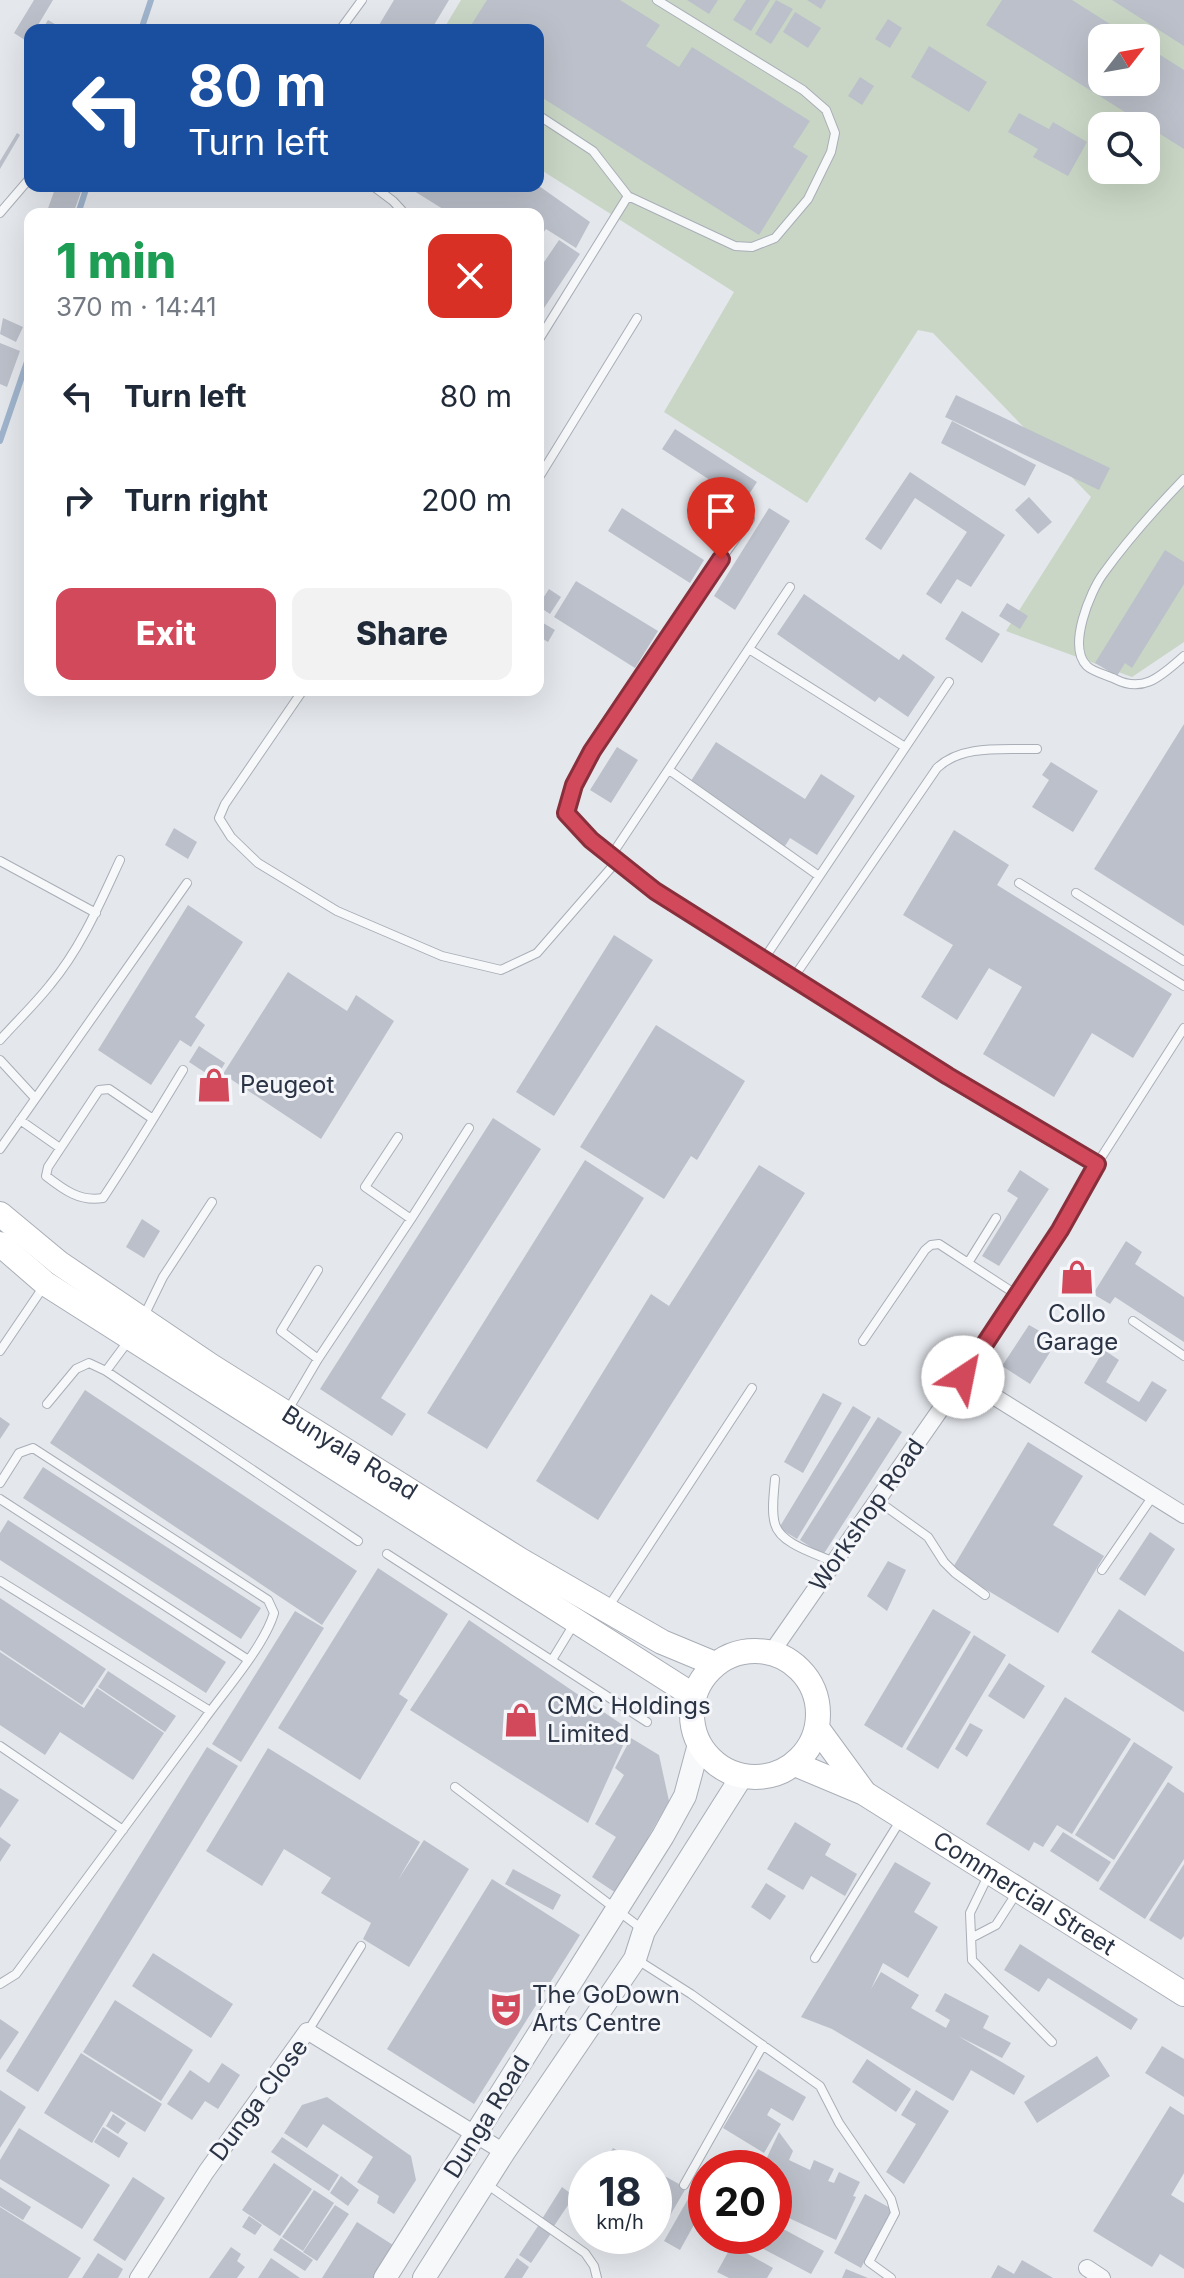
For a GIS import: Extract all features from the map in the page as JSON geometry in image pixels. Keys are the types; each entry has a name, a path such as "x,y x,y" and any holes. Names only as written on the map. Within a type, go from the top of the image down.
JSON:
{"main road":[{"name":"Bunyala Road","path":"0,1214 136,1329"},
{"name":"Bunyala Road","path":"0,1244 46,1284 136,1329 694,1696"},
{"name":"Bunyala Road","path":"281,1422 662,1642 715,1664"},
{"path":"751,1651 771,1653 793,1663 809,1681 818,1704 817,1728 809,1748 795,1764 769,1775 742,1776 717,1765 699,1744 692,1721 694,1696 702,1678 715,1664 732,1655 751,1651"},
{"name":"Commercial Street","path":"817,1728 864,1793"},
{"name":"Commercial Street","path":"795,1764 864,1793 1184,1994"}],"street":[{"path":"963,1377 1184,1515"},
{"name":"Workshop Road","path":"771,1653 963,1377"},
{"name":"Dunga Road","path":"385,2278 617,1911 685,1796 699,1744"},
{"name":"Dunga Road","path":"424,2278 504,2152 635,1959 644,1931 742,1776"},
{"name":"Dunga Close","path":"138,2278 206,2172 307,2031 504,2152"},
{"path":"1087,2268 1102,2278"}],"lane":[{"path":"344,24 362,0"},
{"path":"544,119 593,151 628,196 735,246 752,247 775,238 808,199 831,152 835,133 826,110 803,90 657,0"},
{"path":"0,213 24,185"},
{"path":"380,192 398,208"},
{"path":"544,331 628,196"},
{"path":"544,469 637,318"},
{"path":"1184,479 1103,574 1091,595 1078,639 1087,665 1129,687 1162,675 1184,656"},
{"path":"750,519 592,751 574,785 566,813 569,820 655,891 948,1076 1097,1164"},
{"path":"299,696 225,804 219,818 231,837 258,863 337,911 442,956 501,970 537,953 614,859 790,587"},
{"path":"749,649 905,747"},
{"path":"764,959 949,682"},
{"path":"794,977 946,759 969,752 1037,749"},
{"path":"669,770 819,876"},
{"path":"0,1040 51,984 96,913 120,860"},
{"path":"0,861 96,913"},
{"path":"0,1149 187,883"},
{"path":"1019,883 1184,986"},
{"path":"1076,893 1184,961"},
{"path":"963,1377 1060,1230 1097,1164 1184,1028"},
{"path":"0,1060 35,1098"},
{"path":"153,1119 109,1089 99,1090 48,1167 46,1176 87,1201 103,1198 153,1119 183,1070"},
{"path":"20,1120 60,1148"},
{"path":"281,1422 318,1359 469,1128"},
{"path":"398,1137 365,1187 411,1219"},
{"path":"106,1371 136,1329 163,1277 212,1202"},
{"path":"968,1263 996,1218"},
{"path":"863,1341 931,1245 939,1244 1017,1295"},
{"path":"0,1351 59,1263"},
{"path":"318,1270 281,1331 318,1359"},
{"path":"1133,1321 1184,1356"},
{"path":"47,1404 81,1364 89,1363 106,1371 358,1541"},
{"path":"606,1610 752,1388"},
{"path":"0,1483 19,1453 33,1448 268,1600 274,1613 271,1625 123,1830 16,1974 0,1984"},
{"path":"775,1479 773,1521 776,1529 784,1538 834,1562"},
{"path":"1102,1570 1153,1496"},
{"path":"0,1499 247,1659"},
{"path":"877,1500 928,1537 944,1562 985,1595"},
{"path":"387,1554 647,1722"},
{"path":"0,1581 210,1711"},
{"path":"552,1660 576,1620"},
{"path":"0,1746 123,1830"},
{"path":"455,1787 644,1931"},
{"path":"815,1958 903,1817"},
{"path":"990,1872 970,1913 973,1937 970,1951 977,1967 1052,2042"},
{"path":"973,1937 996,1925 1019,1890"},
{"path":"307,2031 361,1946"},
{"path":"635,1959 691,1994 820,2086 839,2123 891,2199 895,2213 869,2262 891,2278"},
{"path":"684,2185 763,2045"},
{"path":"485,2182 585,2253 594,2266 597,2278"}],"green space":[{"path":"461,0 1184,0 1184,642 1132,677 1006,631 1091,497 933,333 918,330 807,503 664,412 734,292 544,172 544,24 447,24"}],"building":[{"path":"34,0 53,0 39,24 24,24 24,39 14,33"},
{"path":"394,0 449,0 435,24 380,24"},
{"path":"487,0 620,0 660,25 646,46 679,67 692,47 810,121 793,147 808,156 759,235 544,99 544,24 472,24"},
{"path":"687,0 718,0 709,14"},
{"path":"746,0 770,0 751,31 733,20"},
{"path":"776,0 793,9 771,44 755,34"},
{"path":"807,0 826,0 821,9"},
{"path":"1002,0 1072,0 1110,24 1088,24 1088,89 986,25"},
{"path":"1112,0 1184,0 1184,46 1160,31 1160,24 1150,24"},
{"path":"795,12 821,28 808,48 783,32"},
{"path":"888,19 902,28 890,48 875,39"},
{"path":"929,46 987,82 969,112 911,77"},
{"path":"1160,55 1184,70 1184,149 1160,134 1160,112 1125,112 1099,96 1160,96"},
{"path":"860,77 874,86 862,105 848,96"},
{"path":"1019,113 1049,129 1053,122 1087,142 1068,176 1033,157 1038,149 1008,132"},
{"path":"17,133 20,135 0,169 0,161"},
{"path":"544,190 590,222 576,248 546,229 544,232 544,208 441,208 416,192 544,192"},
{"path":"54,192 81,192 75,208 48,208"},
{"path":"559,240 580,254 544,308 544,262"},
{"path":"3,318 23,327 16,342 0,334"},
{"path":"0,343 20,351 7,387 0,384"},
{"path":"956,395 1110,468 1099,490 945,417"},
{"path":"952,421 1036,465 1025,486 941,443"},
{"path":"675,429 757,482 744,502 662,449"},
{"path":"910,472 1005,535 971,587 957,579 941,604 926,594 967,532 915,498 881,550 865,539"},
{"path":"1029,497 1052,522 1038,534 1015,510"},
{"path":"622,508 704,560 690,583 608,531"},
{"path":"769,508 790,521 735,610 714,596"},
{"path":"1165,550 1184,562 1184,584 1132,668 1125,663 1117,676 1095,663"},
{"path":"576,581 658,631 635,668 554,617"},
{"path":"549,589 561,597 550,614 544,610 544,597"},
{"path":"804,594 899,660 903,654 935,677 908,717 879,697 875,702 777,634"},
{"path":"1007,603 1028,616 1020,629 999,616"},
{"path":"962,611 1000,634 982,663 945,639"},
{"path":"544,624 555,630 548,642 544,640"},
{"path":"1184,724 1184,926 1094,869"},
{"path":"716,742 805,799 821,774 855,796 817,855 790,838 785,846 689,784"},
{"path":"617,747 638,760 611,803 590,790"},
{"path":"1051,762 1098,791 1073,832 1032,807 1049,780 1042,775"},
{"path":"174,828 197,842 188,859 165,845"},
{"path":"954,830 1009,865 997,885 1172,994 1133,1058 1092,1033 1054,1097 983,1054 1022,987 989,968 957,1020 921,997 953,945 903,915"},
{"path":"188,905 243,942 195,1017 205,1025 191,1047 180,1040 151,1085 98,1050"},
{"path":"614,935 653,960 554,1116 516,1092"},
{"path":"288,972 347,1011 356,995 394,1021 321,1139 223,1074"},
{"path":"656,1025 745,1081 697,1160 691,1156 664,1199 580,1147"},
{"path":"199,1046 225,1063 215,1079 189,1062"},
{"path":"493,1118 541,1149 381,1398 406,1414 392,1436 320,1389"},
{"path":"585,1160 644,1198 487,1449 427,1413"},
{"path":"759,1165 805,1193 598,1520 536,1481 651,1294 669,1306"},
{"path":"1020,1170 1049,1189 999,1266 982,1256 1018,1198 1007,1191"},
{"path":"142,1219 160,1231 144,1258 126,1247"},
{"path":"1126,1241 1142,1252 1135,1264 1184,1297 1184,1342 1115,1297 1110,1304 1093,1294"},
{"path":"1029,1325 1057,1341 1030,1384 1002,1366"},
{"path":"1104,1350 1119,1360 1106,1382 1139,1402 1152,1381 1167,1390 1146,1422 1084,1383"},
{"path":"85,1390 357,1571 322,1625 50,1443"},
{"path":"823,1393 842,1403 803,1473 784,1462"},
{"path":"853,1406 871,1417 797,1539 779,1528"},
{"path":"0,1417 10,1424 0,1439"},
{"path":"878,1417 902,1432 823,1555 800,1540"},
{"path":"1028,1442 1083,1476 1053,1525 1104,1556 1058,1633 952,1569"},
{"path":"43,1467 261,1608 241,1639 23,1498"},
{"path":"8,1520 226,1662 206,1693 0,1560 0,1533"},
{"path":"1150,1532 1175,1549 1145,1596 1119,1579"},
{"path":"888,1561 906,1570 887,1611 867,1596"},
{"path":"378,1568 448,1614 399,1694 408,1700 360,1780 278,1728"},
{"path":"0,1598 106,1669 82,1705 0,1650"},
{"path":"933,1609 971,1632 902,1748 864,1725"},
{"path":"1119,1609 1184,1652 1184,1712 1091,1652"},
{"path":"295,1611 324,1628 241,1762 212,1744"},
{"name":"CMC Holdings Limited","path":"469,1620 630,1730 588,1823 410,1710"},
{"path":"974,1635 1006,1655 938,1769 906,1749"},
{"path":"0,1652 84,1708 97,1688 164,1733 133,1780 60,1732 45,1755 0,1725"},
{"path":"1009,1663 1045,1686 1024,1719 988,1696"},
{"path":"108,1671 176,1716 165,1732 98,1687"},
{"path":"1065,1697 1131,1739 1072,1834 1057,1825 1043,1847 1034,1842 1029,1851 986,1824"},
{"path":"970,1723 983,1730 967,1757 955,1749"},
{"path":"631,1738 659,1755 669,1801 616,1893 592,1877 616,1837 595,1824 624,1775 615,1768"},
{"path":"1134,1742 1173,1767 1114,1860 1075,1835"},
{"path":"207,1747 238,1766 38,2092 6,2071"},
{"path":"268,1748 420,1842 398,1880 424,1840 469,1869 409,1967 363,1939 371,1923 321,1893 331,1878 284,1849 262,1886 206,1851"},
{"path":"1168,1782 1184,1793 1184,1859 1145,1919 1099,1889"},
{"path":"0,1788 19,1800 0,1828"},
{"path":"795,1822 831,1844 825,1855 857,1874 845,1896 811,1876 803,1890 767,1869"},
{"path":"1063,1832 1111,1862 1098,1882 1050,1851"},
{"path":"0,1837 11,1845 0,1862"},
{"path":"895,1862 931,1883 914,1912 938,1927 908,1978 883,1963 871,1989 881,1972 919,1995 911,2008 946,2028 950,2020 935,2011 945,1993 989,2016 983,2028 1011,2043 1002,2058 958,2036 1025,2076 1014,2095 971,2070 953,2101 832,2029 801,2017"},
{"path":"1184,1864 1184,1936 1181,1940 1149,1920"},
{"path":"513,1869 561,1895 553,1910 505,1884"},
{"path":"492,1879 580,1935 474,2104 387,2049"},
{"path":"766,1883 786,1896 770,1920 751,1907"},
{"path":"1020,1944 1138,2019 1131,2030 1048,1978 1039,1992 1004,1970"},
{"path":"153,1953 233,2004 211,2038 132,1986"},
{"path":"115,2000 193,2050 161,2101 83,2052"},
{"path":"0,2019 19,2032 0,2060"},
{"path":"1162,2046 1184,2059 1184,2097 1145,2073"},
{"path":"81,2053 162,2104 145,2132 111,2111 92,2143 44,2113"},
{"path":"1097,2056 1110,2076 1037,2123 1024,2102"},
{"path":"867,2059 911,2089 896,2112 852,2082"},
{"path":"222,2063 240,2075 218,2109 205,2101 192,2120 167,2104 190,2070 209,2083"},
{"path":"758,2069 806,2097 793,2121 771,2108 767,2115 781,2124 766,2150 759,2150 723,2128"},
{"path":"0,2090 26,2107 0,2148"},
{"path":"916,2090 949,2111 904,2184 886,2172 916,2124 901,2115"},
{"path":"327,2097 411,2156 416,2180 394,2214 377,2203 379,2196 357,2182 373,2157 323,2124 307,2148 284,2133 302,2105"},
{"path":"1170,2106 1184,2115 1184,2173 1171,2195 1184,2203 1184,2269 1160,2254 1152,2267 1093,2231"},
{"path":"113,2114 126,2123 118,2134 106,2126"},
{"path":"103,2127 128,2143 119,2158 94,2142"},
{"path":"19,2128 110,2185 82,2229 0,2179 0,2160"},
{"path":"779,2132 793,2151 792,2153 792,2150 770,2150"},
{"path":"282,2137 339,2175 329,2191 271,2152"},
{"path":"814,2160 834,2169 828,2181 834,2183 839,2172 860,2182 836,2240 792,2219 792,2161 810,2170"},
{"path":"274,2163 312,2189 280,2236 242,2210"},
{"path":"341,2176 359,2190 348,2206 330,2193"},
{"path":"133,2177 165,2198 125,2261 93,2240"},
{"path":"672,2180 686,2188 672,2212"},
{"path":"0,2187 31,2207 23,2220 0,2206"},
{"path":"562,2187 568,2192 568,2205 554,2226 542,2219"},
{"path":"314,2190 334,2203 303,2251 282,2237"},
{"path":"865,2194 892,2209 861,2268 834,2253"},
{"path":"688,2199 688,2236 680,2250 672,2246 672,2227"},
{"path":"335,2205 349,2214 317,2261 303,2252"},
{"path":"0,2207 81,2258 68,2278 0,2278"},
{"path":"249,2216 262,2225 255,2235 242,2227"},
{"path":"357,2222 393,2245 373,2278 322,2278"},
{"path":"540,2223 552,2232 531,2263 519,2255"},
{"path":"792,2234 824,2251 811,2274 773,2254 792,2254"},
{"path":"281,2238 313,2260 305,2271 273,2250"},
{"path":"231,2247 241,2254 237,2261 245,2267 237,2278 209,2278"},
{"path":"98,2253 123,2269 118,2278 82,2278"},
{"path":"727,2254 748,2254 773,2268 767,2278 729,2278 717,2272"},
{"path":"271,2258 300,2278 258,2278"},
{"path":"517,2258 529,2267 522,2278 504,2278"},
{"path":"1022,2260 1053,2278 991,2278 998,2265 1014,2274"},
{"path":"846,2269 868,2278 842,2278"}],"waterway":[{"path":"143,24 151,0"},
{"path":"80,208 85,192"},
{"path":"0,441 24,371"}],"place":[{"name":"Peugeot","path":"214,1085"},
{"name":"Collo Garage","path":"1077,1277"},
{"name":"CMC Holdings Limited","path":"521,1720"},
{"name":"The GoDown Arts Centre","path":"506,2009"}],"route":[{"path":"721,559 592,751 574,785 566,813 569,820 591,840 655,891 948,1076 1097,1164 1060,1230 963,1377"}]}
